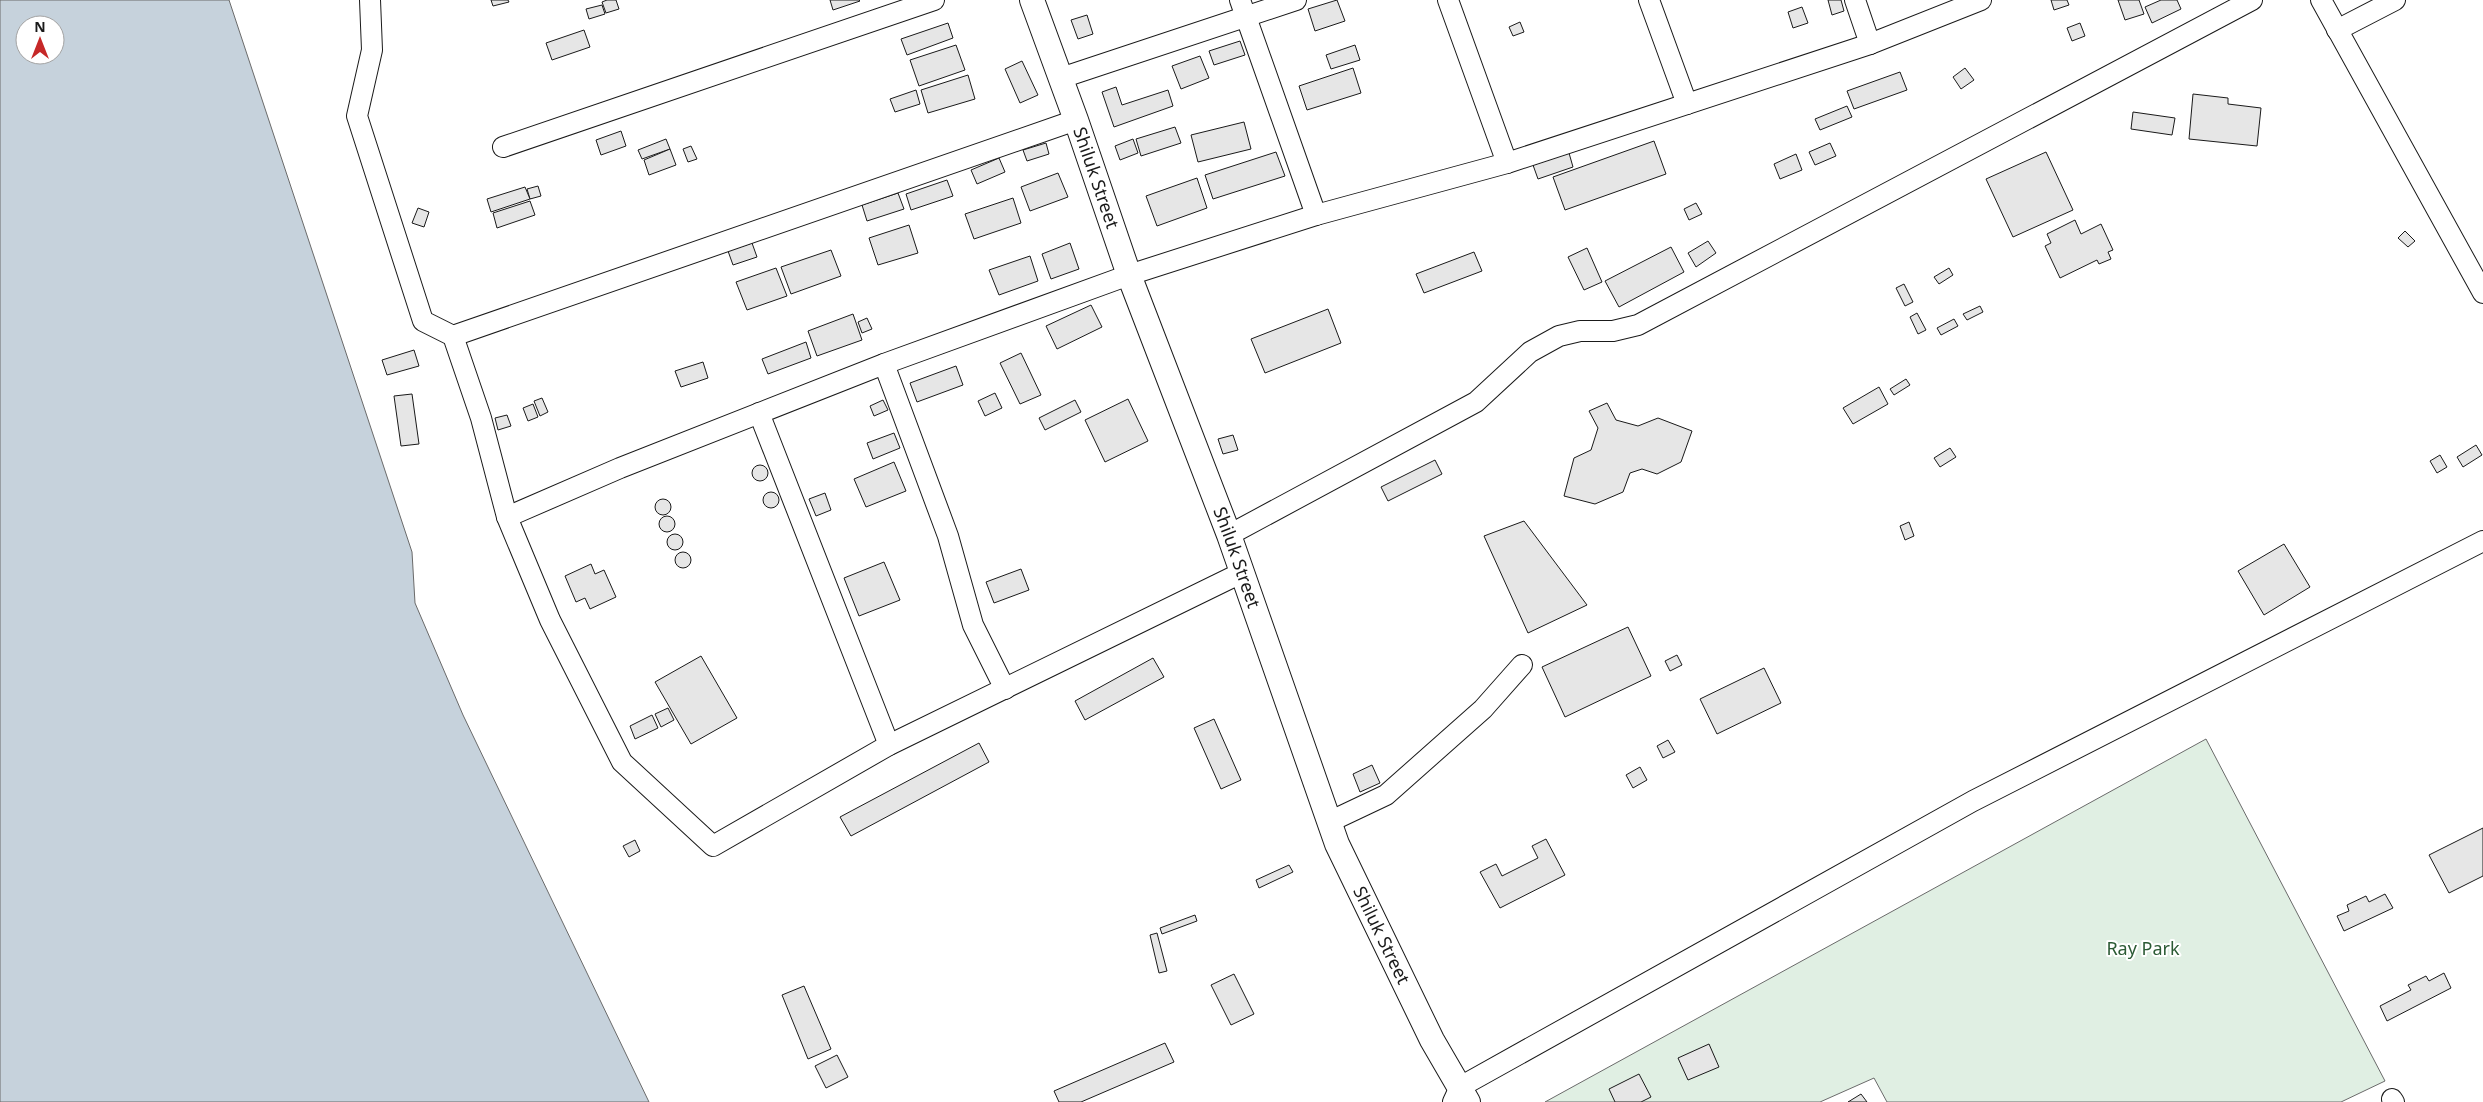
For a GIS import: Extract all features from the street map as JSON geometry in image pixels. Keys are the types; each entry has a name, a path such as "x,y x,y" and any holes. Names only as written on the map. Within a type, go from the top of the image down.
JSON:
{"street":[{"path":"370,0 372,50 357,116 423,321 453,336 481,418 507,518 550,620 622,762 713,846 889,745 1242,573"},
{"path":"503,147 934,0"},
{"name":"Shiluk Street","path":"1032,0 1076,120 1129,275 1229,535 1337,844 1461,1097"},
{"path":"1061,78 1243,8 1296,0"},
{"path":"1448,0 1507,164"},
{"path":"1649,0 1687,104"},
{"path":"1854,0 1870,44"},
{"path":"507,518 620,468 884,364 1129,275 1316,215 1507,164 1870,44 1981,0"},
{"path":"1229,535 1476,402 1530,352 1559,336 1580,331 1613,331 1638,325 2252,0"},
{"path":"2321,0 2483,293"},
{"path":"2337,30 2395,0"},
{"path":"1243,8 1316,215"},
{"path":"453,336 1076,120"},
{"path":"884,364 948,536 973,626 1005,689"},
{"path":"759,413 889,745"},
{"path":"1461,1097 1973,801 2483,541"},
{"path":"1329,822 1386,796 1483,709 1522,665"}],"green space":[{"name":"Ray Park","path":"2206,739 2385,1081 2341,1102 1887,1102 1874,1078 1820,1102 1545,1102"}],"shaded area":[{"path":"0,0 229,0 412,552 415,603 463,715 649,1102 0,1102"}],"building":[{"path":"491,0 508,0 509,2 493,6"},
{"path":"616,0 619,9 606,13 602,2"},
{"path":"830,0 859,0 860,1 833,10"},
{"path":"1337,0 1345,21 1315,31 1308,9"},
{"path":"1828,0 1841,0 1844,11 1832,15"},
{"path":"2051,0 2067,0 2069,5 2054,10"},
{"path":"2118,0 2139,0 2144,14 2125,20"},
{"path":"2161,0 2177,0 2181,9 2152,23 2145,7"},
{"path":"602,5 605,14 589,19 586,9"},
{"path":"1802,7 1808,23 1793,28 1788,12"},
{"path":"1087,15 1093,34 1078,39 1071,20"},
{"path":"1520,22 1524,32 1513,36 1509,27"},
{"path":"948,23 953,38 907,55 901,39"},
{"path":"2080,23 2085,36 2072,41 2067,28"},
{"path":"584,30 590,47 552,60 546,43"},
{"path":"1240,41 1245,55 1214,65 1209,51"},
{"path":"956,45 965,70 919,86 910,60"},
{"path":"1355,45 1360,60 1331,69 1326,55"},
{"path":"1200,56 1209,78 1181,89 1172,66"},
{"path":"1022,61 1038,95 1020,103 1005,69"},
{"path":"1353,68 1361,93 1307,110 1299,86"},
{"path":"1965,68 1974,80 1961,89 1953,77"},
{"path":"1900,72 1907,90 1854,109 1847,91"},
{"path":"968,75 975,99 928,113 921,90"},
{"path":"1116,87 1122,105 1168,90 1173,106 1114,127 1102,92"},
{"path":"916,90 920,104 895,112 890,99"},
{"path":"2193,94 2228,98 2228,104 2261,108 2257,146 2189,139"},
{"path":"1847,106 1852,117 1820,130 1815,119"},
{"path":"2133,112 2175,118 2172,135 2131,129"},
{"path":"1244,122 1251,149 1198,162 1191,135"},
{"path":"1175,127 1181,143 1141,156 1136,139"},
{"path":"621,131 626,146 601,155 596,140"},
{"path":"666,139 670,149 642,159 638,150"},
{"path":"1133,139 1138,153 1120,160 1115,146"},
{"path":"1654,141 1666,174 1565,210 1553,177"},
{"path":"1046,143 1049,154 1027,161 1023,150"},
{"path":"1830,143 1836,156 1815,165 1809,152"},
{"path":"691,146 697,159 688,162 683,149"},
{"path":"670,149 676,165 649,175 644,160"},
{"path":"1276,152 1285,176 1213,199 1205,175"},
{"path":"2046,152 2073,210 2013,237 1986,179"},
{"path":"1569,153 1573,167 1538,179 1533,165"},
{"path":"1796,154 1802,170 1780,179 1774,164"},
{"path":"999,158 1005,172 977,184 971,170"},
{"path":"1058,173 1068,197 1030,211 1021,187"},
{"path":"1197,178 1207,208 1157,226 1146,196"},
{"path":"947,180 953,196 911,210 906,194"},
{"path":"538,186 541,196 530,199 527,189"},
{"path":"525,187 530,199 491,212 487,199"},
{"path":"898,193 904,209 867,221 862,205"},
{"path":"1013,198 1021,223 974,239 965,214"},
{"path":"530,201 535,215 497,228 493,213"},
{"path":"1696,203 1702,214 1689,220 1684,209"},
{"path":"418,208 429,212 424,227 412,223"},
{"path":"2075,220 2081,234 2101,224 2113,250 2108,252 2111,259 2099,264 2097,260 2060,278 2045,246 2051,243 2047,234"},
{"path":"909,225 918,253 878,265 869,238"},
{"path":"2405,231 2415,241 2408,247 2398,238"},
{"path":"1708,241 1716,253 1696,267 1688,253"},
{"path":"752,243 757,257 733,265 728,251"},
{"path":"1070,243 1079,269 1051,279 1042,254"},
{"path":"1671,247 1684,272 1619,307 1605,281"},
{"path":"1587,248 1602,282 1584,290 1568,257"},
{"path":"831,250 841,276 791,294 781,267"},
{"path":"1474,252 1482,271 1424,293 1416,274"},
{"path":"1030,256 1038,281 999,295 989,270"},
{"path":"776,268 787,296 747,310 736,282"},
{"path":"1949,268 1953,275 1939,284 1934,277"},
{"path":"1904,284 1913,302 1905,306 1896,288"},
{"path":"1091,305 1102,327 1057,349 1046,326"},
{"path":"1980,306 1983,312 1967,320 1963,314"},
{"path":"1328,309 1341,343 1265,373 1251,339"},
{"path":"1917,313 1926,330 1918,334 1910,317"},
{"path":"853,314 862,340 817,356 808,331"},
{"path":"867,318 872,329 862,333 858,322"},
{"path":"1954,319 1958,326 1941,335 1937,328"},
{"path":"806,342 811,358 768,374 762,359"},
{"path":"414,350 419,366 387,375 382,360"},
{"path":"1021,353 1041,395 1020,404 1000,363"},
{"path":"703,362 708,378 681,387 675,371"},
{"path":"956,366 963,385 917,402 910,383"},
{"path":"1906,379 1910,385 1894,395 1890,389"},
{"path":"1879,387 1888,404 1853,424 1843,408"},
{"path":"995,393 1002,408 985,416 978,401"},
{"path":"412,394 419,444 401,446 394,396"},
{"path":"542,398 548,412 540,416 534,401"},
{"path":"1128,399 1148,441 1105,462 1085,420"},
{"path":"883,400 888,410 874,416 870,406"},
{"path":"1075,400 1081,412 1045,430 1039,418"},
{"path":"1607,403 1616,420 1638,426 1658,418 1692,431 1681,462 1657,474 1642,469 1630,473 1623,492 1595,504 1564,496 1574,458 1591,450 1598,428 1589,411"},
{"path":"533,404 538,417 528,421 523,408"},
{"path":"507,415 511,426 498,430 495,418"},
{"path":"894,433 900,448 873,459 867,443"},
{"path":"1233,435 1238,450 1223,454 1218,439"},
{"path":"2476,445 2482,455 2463,467 2457,457"},
{"path":"1950,448 1956,457 1940,467 1934,458"},
{"path":"2440,455 2447,467 2437,473 2430,461"},
{"path":"1435,460 1442,474 1388,501 1381,487"},
{"path":"894,462 906,491 866,507 854,479"},
{"path":"760,465 766,467 768,473 766,479 760,481 754,479 752,473 754,467"},
{"path":"771,492 779,500 771,508 763,500"},
{"path":"825,493 831,510 816,516 809,499"},
{"path":"663,499 671,507 663,515 655,507"},
{"path":"667,516 675,524 667,532 659,524"},
{"path":"1524,521 1587,605 1528,633 1484,536"},
{"path":"1909,522 1914,536 1905,540 1900,526"},
{"path":"675,534 681,536 683,542 681,548 675,550 669,548 667,542 669,536"},
{"path":"2284,544 2310,587 2264,615 2238,571"},
{"path":"683,552 691,560 683,568 675,560"},
{"path":"884,562 900,600 859,616 844,578"},
{"path":"591,564 595,574 604,570 616,597 590,609 585,598 576,602 565,576"},
{"path":"1021,569 1029,590 994,603 986,582"},
{"path":"1628,627 1651,676 1565,717 1542,667"},
{"path":"1677,655 1682,665 1670,671 1665,661"},
{"path":"701,656 737,718 691,744 655,682"},
{"path":"1153,658 1164,677 1085,720 1075,701"},
{"path":"1764,668 1781,703 1717,734 1700,699"},
{"path":"668,708 674,720 661,727 655,714"},
{"path":"652,715 658,728 635,739 630,726"},
{"path":"1214,719 1241,780 1221,789 1194,728"},
{"path":"1668,740 1675,752 1663,758 1657,746"},
{"path":"979,743 989,762 851,836 840,817"},
{"path":"1372,765 1380,783 1360,792 1353,774"},
{"path":"1640,767 1647,780 1633,788 1626,775"},
{"path":"2483,828 2483,876 2449,893 2429,855"},
{"path":"1546,839 1565,875 1500,908 1480,872 1496,864 1502,876 1538,858 1532,846"},
{"path":"635,840 640,851 629,857 623,846"},
{"path":"1289,865 1293,872 1259,888 1256,880"},
{"path":"2385,894 2393,908 2344,931 2337,916 2349,911 2347,905 2366,896 2369,902"},
{"path":"1195,915 1197,921 1162,934 1160,928"},
{"path":"1157,933 1167,971 1159,973 1150,935"},
{"path":"2444,973 2451,988 2387,1021 2380,1006 2411,990 2408,985 2426,976 2429,981"},
{"path":"1234,974 1254,1014 1231,1025 1211,985"},
{"path":"804,986 831,1049 808,1059 782,995"},
{"path":"1165,1043 1174,1062 1081,1102 1059,1102 1054,1091"},
{"path":"1709,1044 1719,1067 1688,1080 1678,1058"},
{"path":"837,1055 848,1077 826,1088 815,1066"},
{"path":"1639,1074 1651,1097 1641,1102 1615,1102 1609,1089"},
{"path":"1861,1094 1867,1102 1848,1102"}]}
